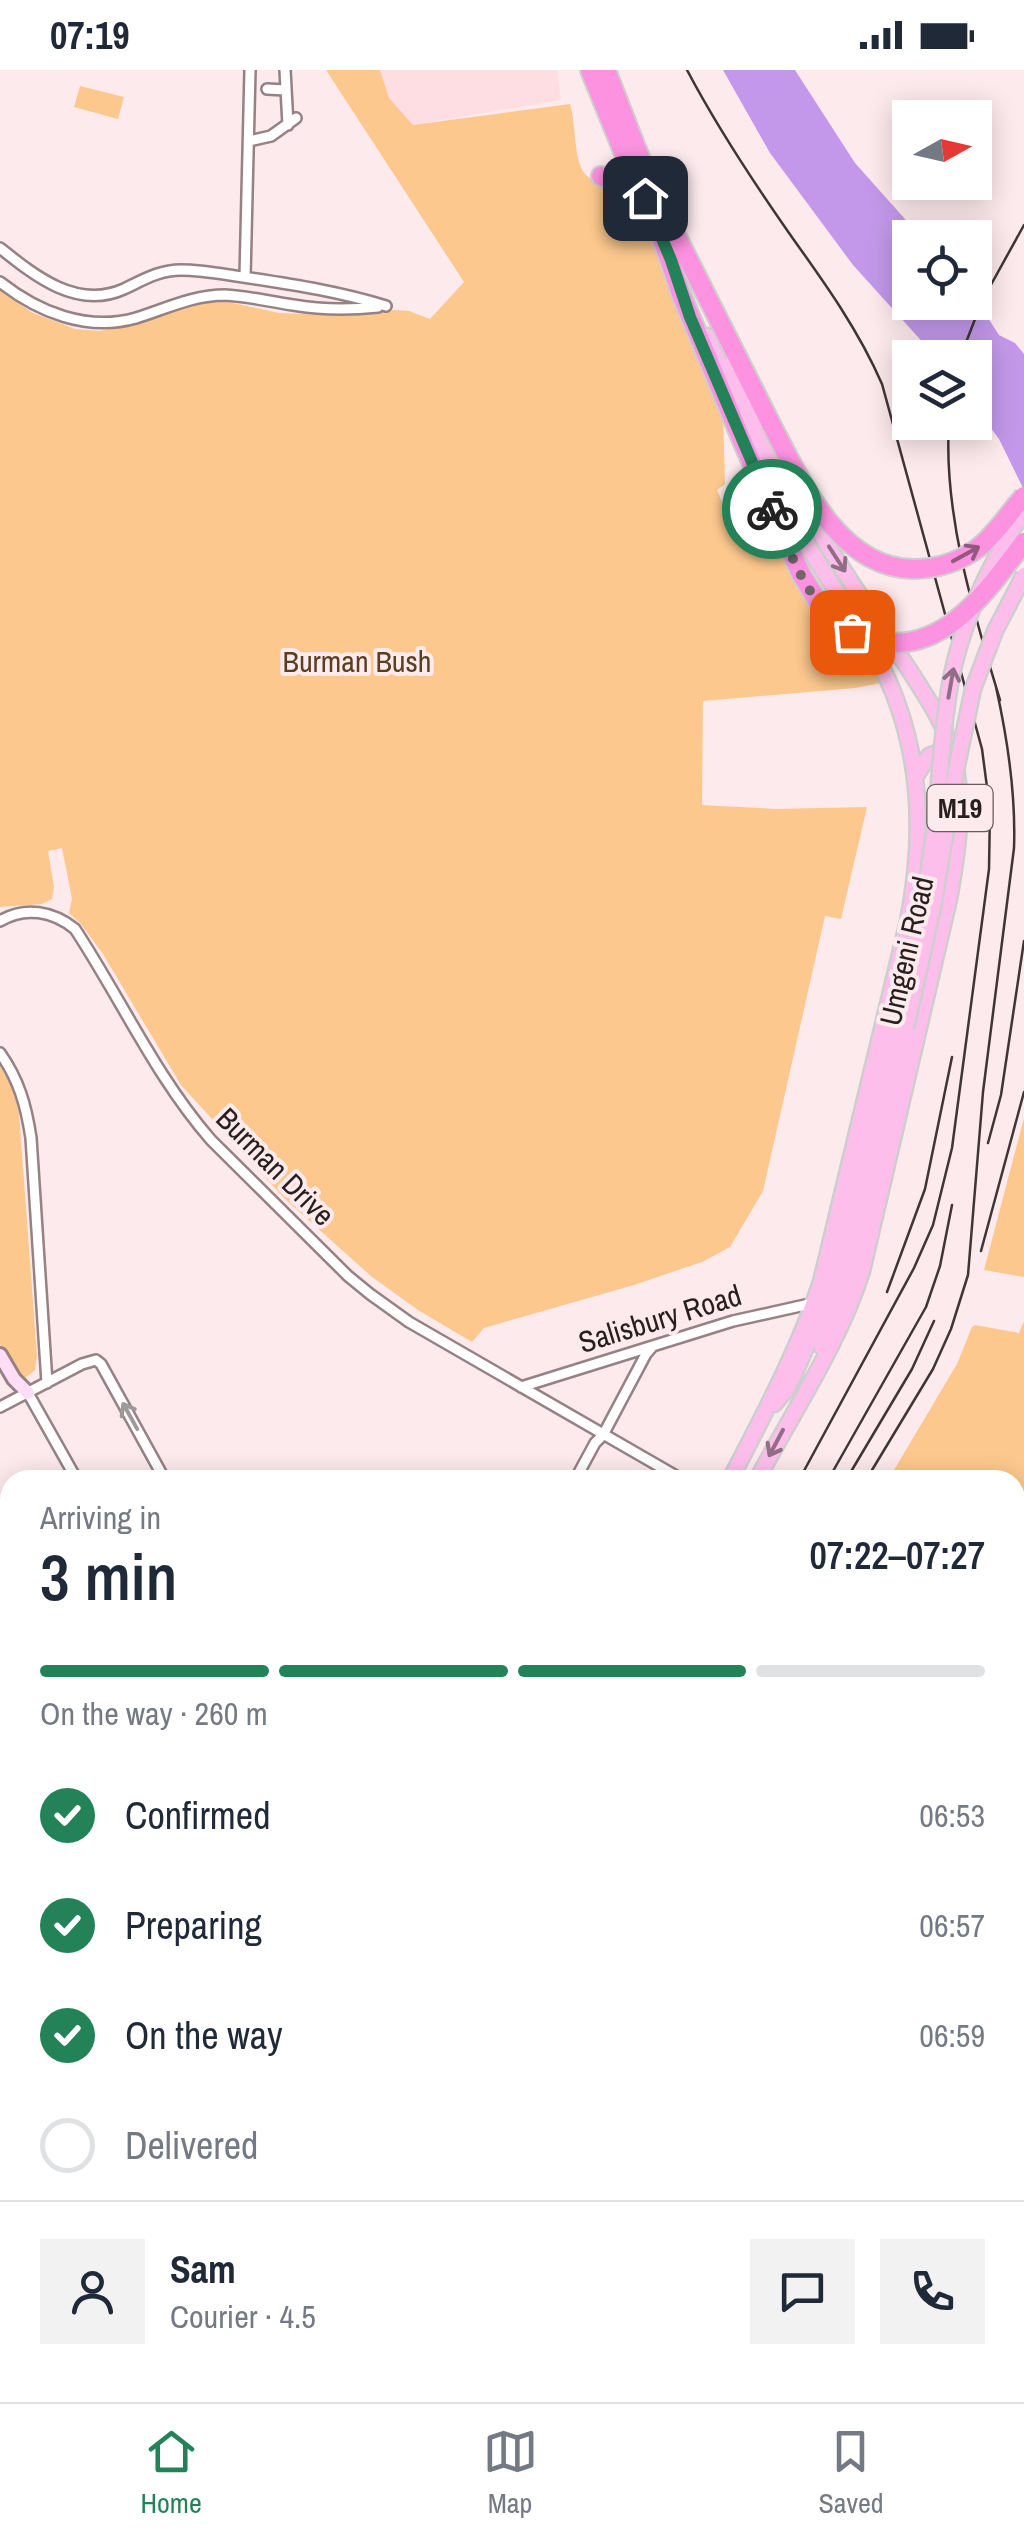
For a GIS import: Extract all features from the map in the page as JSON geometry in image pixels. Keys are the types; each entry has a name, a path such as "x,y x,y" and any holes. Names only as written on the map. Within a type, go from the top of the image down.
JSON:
{"highway":[{"name":"Umgeni Road","path":"590,70 627,162 677,257"},
{"name":"Umgeni Road","path":"606,70 677,257"},
{"path":"601,176 620,182 645,198"},
{"path":"677,257 720,319 809,491 837,533 861,553 892,566 932,568 965,556 988,539 1024,496"},
{"path":"677,257 681,294 743,442 809,590 831,618 862,637 886,643 921,640 973,605 1024,542"}],"main road":[{"name":"Umgeni Road","path":"677,257 777,460 924,692 951,748 958,778 956,856 938,946 853,1299 832,1347 762,1470"},
{"name":"Umgeni Road","path":"677,257 790,516 891,687 915,778 919,843 910,910 814,1303 766,1412 735,1470"},
{"path":"796,1407 845,1288 902,1024 932,851 944,724 956,658 992,563 1024,511"},
{"path":"766,1412 786,1390 830,1293 934,907 969,708 983,660 1024,575"},
{"path":"915,778 928,756 951,748"}],"street":[{"path":"244,277 250,70"},
{"path":"248,141 271,136 292,122 285,70"},
{"path":"267,89 285,90"},
{"path":"0,248 36,276 78,295 105,296 174,270 347,294 386,306 310,308 224,295 202,297 122,321 90,321 42,310 0,282"},
{"path":"347,294 348,309"},
{"name":"Burman Drive","path":"0,920 21,912 44,913 75,929 165,1080 212,1140 348,1276 410,1322 665,1470"},
{"path":"0,1053 19,1084 31,1138 47,1383"},
{"name":"Salisbury Road","path":"521,1388 734,1321 814,1303"},
{"path":"581,1470 654,1345"},
{"path":"0,1355 28,1393 71,1470"},
{"path":"0,1407 96,1360 159,1470"}],"shaded area":[{"path":"380,70 557,70 561,100 413,125 389,99"},
{"path":"723,70 795,70 855,163 906,220 892,220 892,308 853,265 770,153"},
{"path":"903,320 989,320 999,335 1015,343 1024,354 1024,490 992,430 992,340 921,340"}],"green space":[{"name":"Burman Bush","path":"326,70 380,70 389,98 413,125 570,104 584,173 592,179 605,178 623,170 723,413 725,484 717,490 739,543 773,534 813,614 836,636 861,648 881,683 703,701 702,805 776,809 867,807 841,919 825,916 763,1191 730,1247 702,1262 634,1285 484,1328 472,1342 372,1277 285,1199 181,1085 103,954 69,913 72,899 62,848 48,851 52,899 42,904 0,907 0,289 31,312 75,329 101,331 219,300 279,313 332,315 380,309 409,311 430,319 464,282"},
{"path":"80,86 124,97 118,119 74,107"},
{"path":"0,1066 16,1094 19,1113 37,1356 35,1370 23,1380 15,1377 0,1344"},
{"path":"1024,1118 1024,1277 984,1270"},
{"path":"1024,1321 1024,1470 894,1470 957,1364 972,1327 1019,1333"}],"railway":[{"path":"687,70 735,153 851,325 882,384 982,749 990,810 989,869 952,1148 933,1225 914,1268 804,1470"},
{"path":"967,340 982,301 1024,225"},
{"path":"948,440 951,492 962,563 1000,700"},
{"path":"872,1470 933,1369 968,1275 983,1092 1014,848 1010,767 996,687"},
{"path":"988,1143 1001,1095 1024,941"},
{"path":"887,1292 925,1189 952,1057"},
{"path":"981,1251 1024,1092"},
{"path":"834,1470 926,1307 940,1266 952,1205"},
{"path":"852,1470 912,1369 934,1321"}],"way so far":[{"path":"772,509 809,590 831,618 852,632"}],"route":[{"path":"645,198 690,317 772,509"}]}
